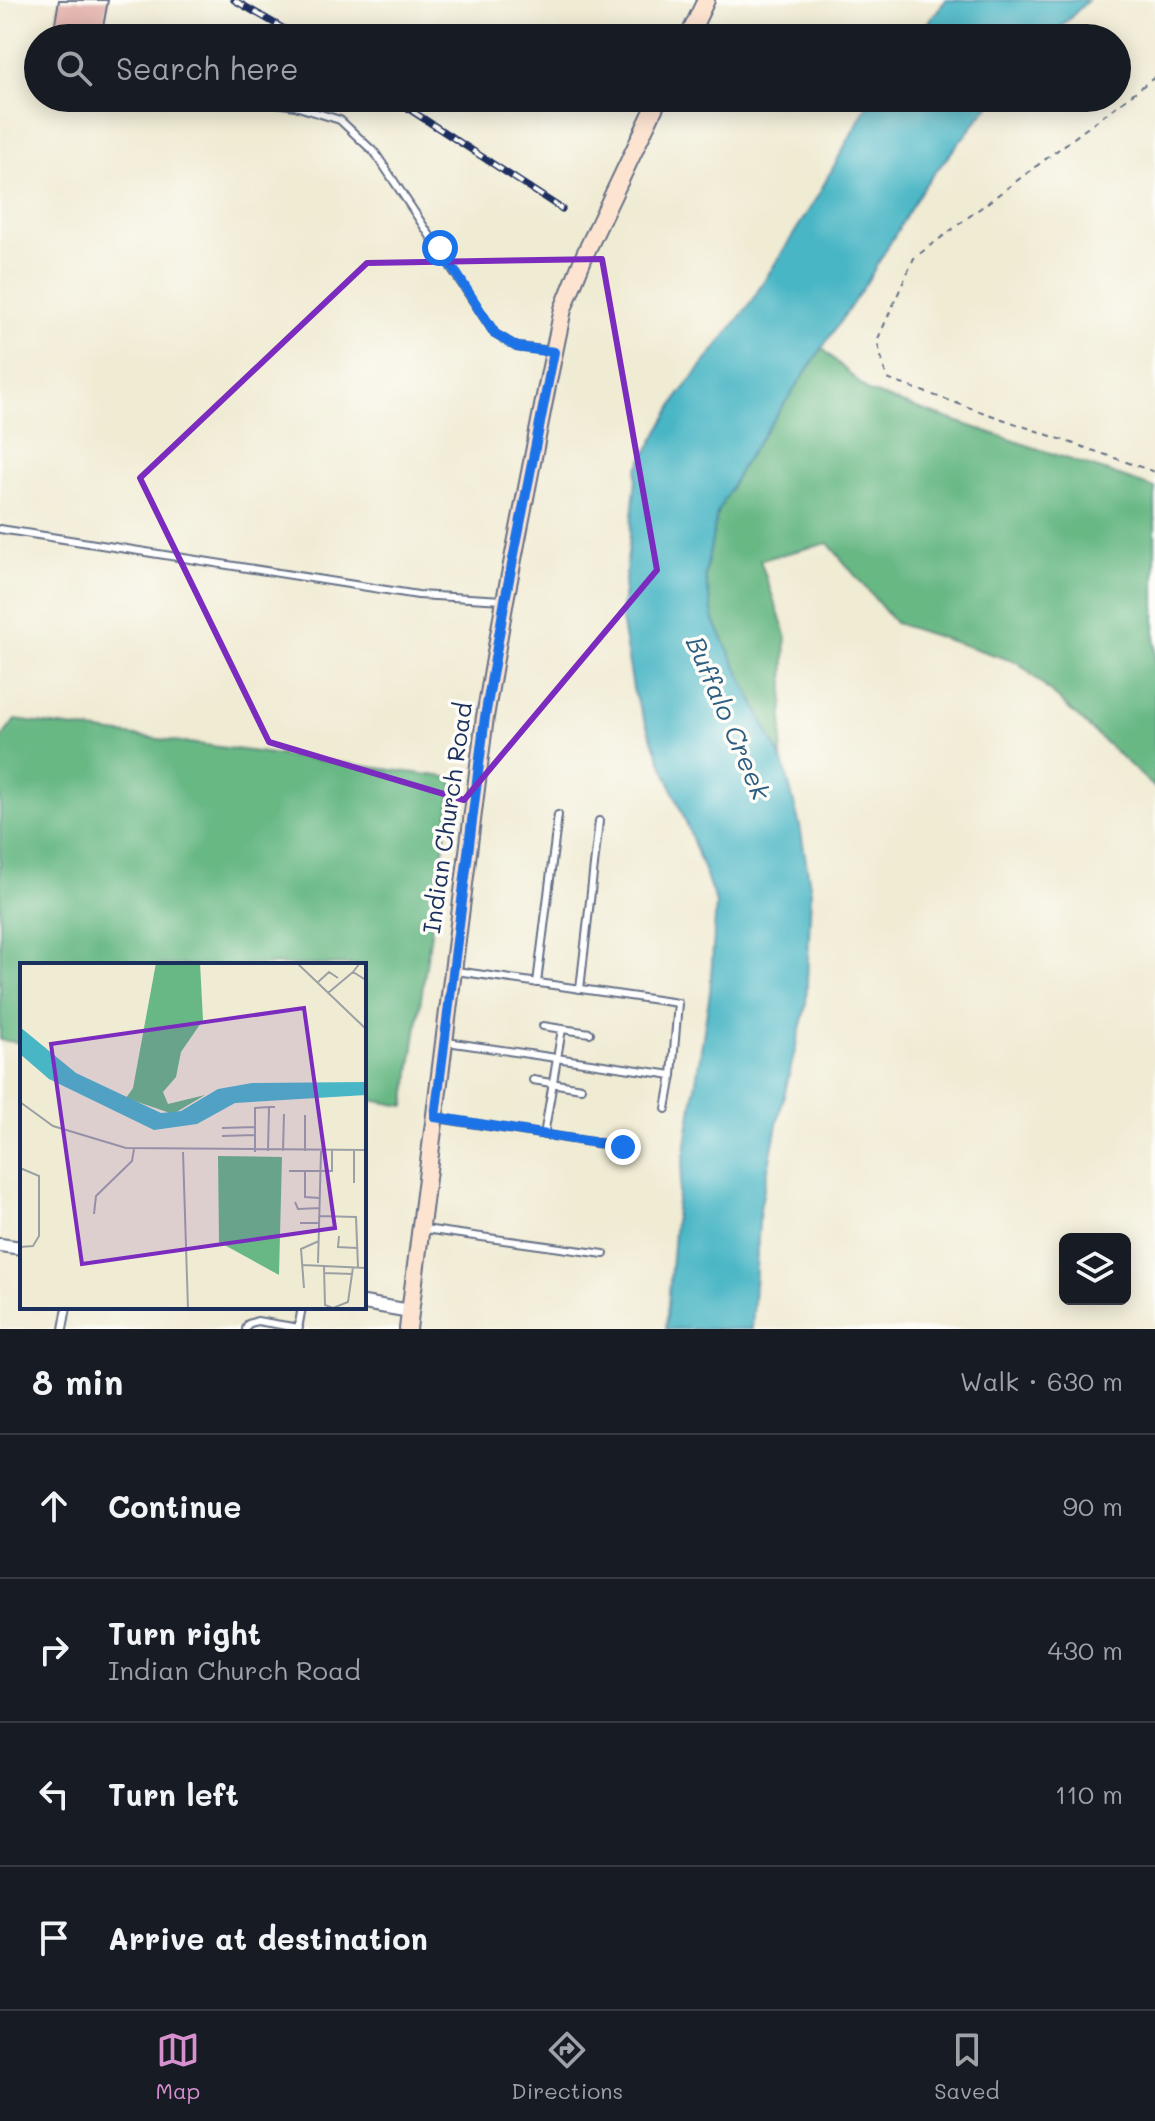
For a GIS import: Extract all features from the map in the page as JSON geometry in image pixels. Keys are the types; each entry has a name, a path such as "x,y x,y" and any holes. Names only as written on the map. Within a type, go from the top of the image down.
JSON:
{"street":[{"path":"695,24 706,0"},
{"name":"Indian Church Road","path":"408,1329 485,717 554,352 563,309 585,254 652,112"},
{"path":"0,1245 20,1248"},
{"path":"366,1303 410,1311"}],"lane":[{"path":"314,112 340,120 376,154 495,334 517,347 554,352"},
{"path":"0,529 418,595 505,600"},
{"path":"537,983 558,815"},
{"path":"580,989 599,821"},
{"path":"453,970 678,1003 666,1109"},
{"path":"543,1026 590,1033"},
{"path":"544,1135 562,1029"},
{"path":"443,1041 672,1075"},
{"path":"533,1080 581,1088"},
{"path":"435,1117 623,1147"},
{"path":"421,1228 604,1254"},
{"path":"63,1329 67,1309"},
{"path":"246,1329 248,1324 257,1321 298,1328"}],"path":[{"path":"1131,95 1155,77"},
{"path":"1108,112 914,258 877,341 887,379 1155,472"}],"highlighted area":[{"path":"602,259 657,570 464,800 269,742 140,478 367,263"}],"green space":[{"path":"822,348 869,392 1155,488 1155,788 1019,663 895,623 828,543 760,560 786,635 781,758 714,621 705,575 717,514 742,466"},
{"path":"15,720 454,778 405,1106 366,1099 366,963 20,963 20,1043 0,1040 0,740"}],"water":[{"path":"946,0 1088,0 1064,24 926,24"},
{"name":"Buffalo Creek","path":"863,112 984,112 924,186 865,285 742,466 717,514 705,575 714,621 784,765 800,826 811,891 806,1005 760,1209 752,1329 666,1329 676,1208 710,992 716,903 634,694 621,618 637,469 678,397 749,305 817,197"}],"building":[{"path":"59,0 108,0 104,24 55,24"}],"railway":[{"path":"234,0 276,24"},
{"path":"413,112 562,209"}],"route":[{"path":"440,248 495,334 517,347 554,352 485,717 435,1117 623,1147"}]}
